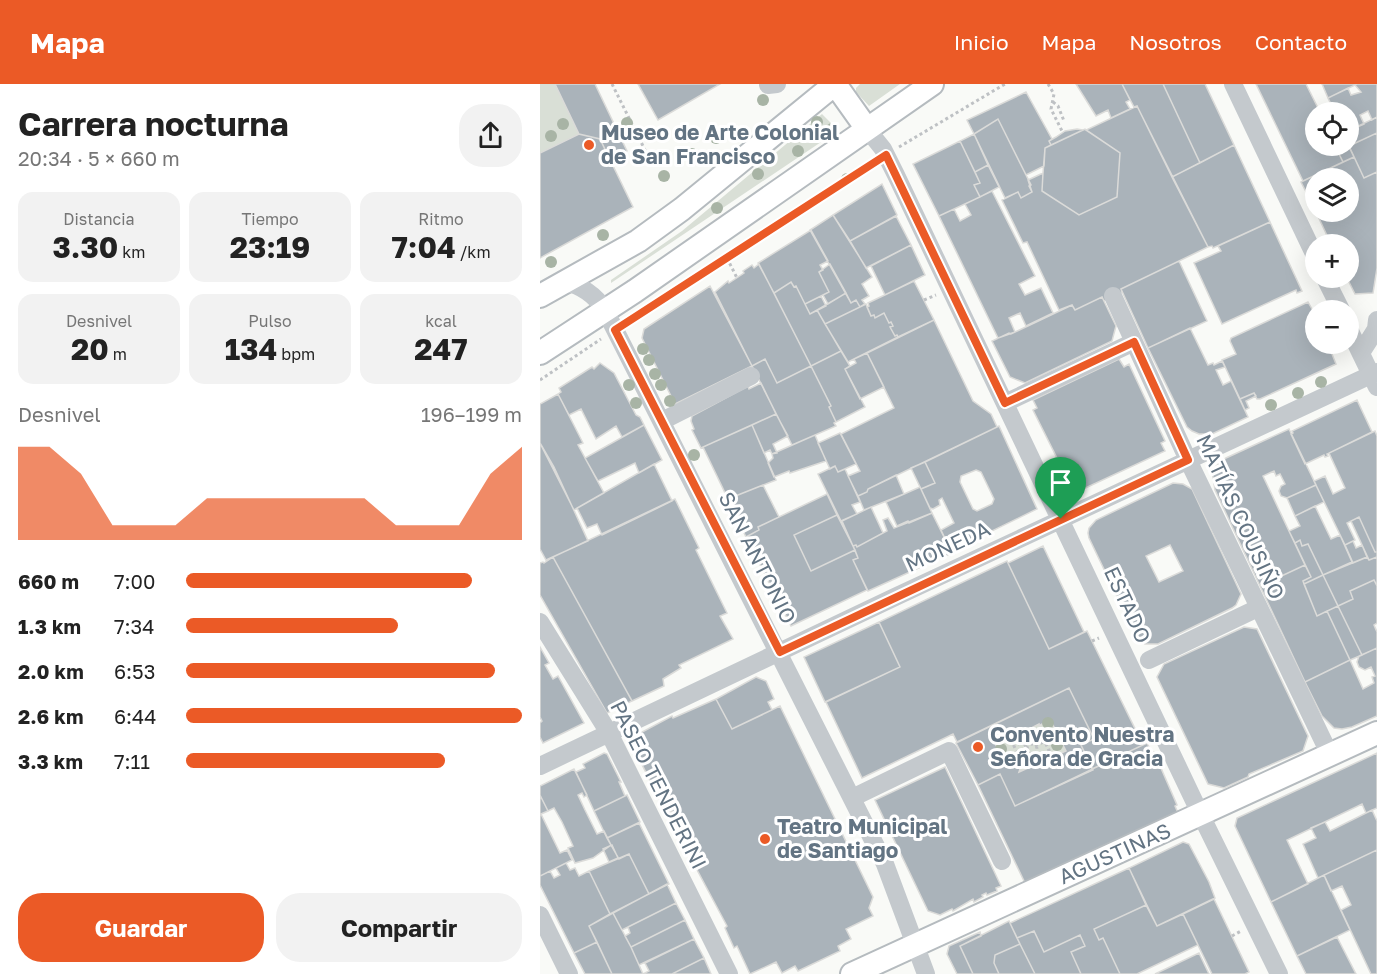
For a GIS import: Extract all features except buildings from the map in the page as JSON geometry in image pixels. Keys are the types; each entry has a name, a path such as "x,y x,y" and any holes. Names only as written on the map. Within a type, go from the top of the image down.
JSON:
{"main road":[{"path":"540,296 638,241 682,209 835,84 867,129"},
{"path":"540,353 610,320 867,129 932,84"},
{"name":"AGUSTINAS","path":"852,974 1377,734"}],"street":[{"path":"1233,84 1305,235"},
{"name":"ESTADO","path":"867,129 886,155 1279,974"},
{"name":"SAN ANTONIO","path":"565,282 587,290 597,299 610,320 780,652 885,864 926,974"},
{"name":"MATÍAS COUSIÑO","path":"1113,296 1188,460 1330,755"},
{"path":"1361,353 1376,329 1377,320"},
{"path":"1005,403 1134,342"},
{"path":"1359,349 1375,378"},
{"path":"662,421 751,376"},
{"name":"MONEDA","path":"540,766 1061,519 1375,378"},
{"path":"1149,660 1258,608"},
{"name":"PASEO TENDERINI","path":"540,622 609,733 729,974"},
{"path":"852,798 949,751 1002,861"},
{"path":"540,915 569,974"}],"path":[{"path":"612,84 650,160"},
{"path":"540,380 610,320 727,258 886,155 1005,84"},
{"path":"1048,84 1054,94 1052,109 1062,133"},
{"path":"1053,101 1058,106 1064,121"},
{"path":"727,258 737,278"},
{"path":"1019,733 1035,765"},
{"path":"1040,733 1049,750 1022,763 1014,746 1023,741 1040,733"},
{"path":"1028,751 1030,745 1035,746 1058,735"},
{"path":"1004,761 1028,751 1036,752 1035,746"}],"shaded area":[{"path":"540,84 555,84 579,134 540,153"},
{"path":"860,84 900,84 869,106 856,92"},
{"path":"822,114 836,128 836,132 611,283 611,280 682,231"},
{"path":"1050,719 1066,751 1019,772 1017,764 1006,767 996,745 1034,729 1033,727 1039,724 1040,726"}],"place":[{"name":"Museo de Arte Colonial de San Francisco","path":"589,145"},
{"name":"Convento Nuestra Señora de Gracia","path":"978,747"},
{"name":"Teatro Municipal de Santiago","path":"765,839"}],"route":[{"path":"886,155 1005,403 1134,342 1188,460 1061,519 780,652 615,330 886,155"}]}
